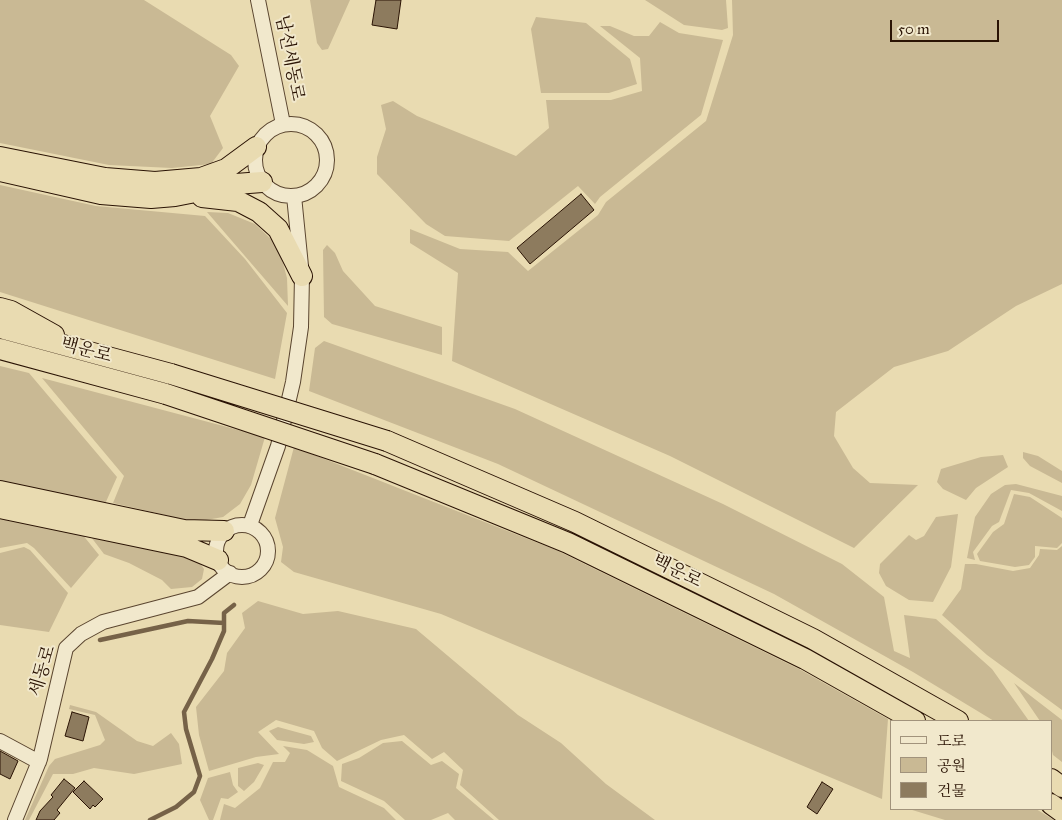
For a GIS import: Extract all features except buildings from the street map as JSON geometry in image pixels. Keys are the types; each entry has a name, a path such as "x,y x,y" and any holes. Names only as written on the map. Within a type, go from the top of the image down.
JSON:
{"highway":[{"path":"0,157 105,178 155,182 201,178 226,169 256,148"},
{"path":"0,172 101,194 150,198 175,196 236,184 262,182"},
{"path":"175,196 238,201 259,212 278,230 302,276"},
{"path":"0,308 11,311 80,350"},
{"name":"백운로","path":"0,328 171,374 387,441 584,526 813,639 956,720"},
{"name":"백운로","path":"0,351 166,394 375,464 568,542 805,659 913,720"},
{"path":"0,491 184,530 224,531"},
{"path":"0,508 186,547 224,567"}],"street":[{"name":"남선세동로","path":"258,0 283,124"},
{"path":"283,124 306,127 316,134 323,143 326,154 324,172 315,187 305,193 294,196 282,195 271,190 262,182 256,171 254,159 256,148 262,137 272,129 283,124"},
{"path":"250,525 278,446 294,382 301,328 302,276 294,196"},
{"path":"240,524 250,525 263,535 267,542 267,558 263,566 250,576 241,577 224,567 216,547 224,531 240,524"},
{"name":"세동로","path":"15,820 39,762 66,648 81,634 102,622 198,597 224,567"},
{"path":"0,742 39,762"}],"green space":[{"path":"0,0 144,0 231,55 239,66 210,116 223,148 211,164 172,168 109,165 0,143"},
{"path":"310,0 350,0 328,49 322,50 317,43"},
{"path":"645,0 726,0 728,28 722,30 684,25"},
{"path":"732,0 1062,0 1062,284 1016,306 948,351 894,367 836,412 834,436 853,468 870,483 918,485 854,548 670,456 452,361 458,273 410,243 410,229 460,249 508,252 528,271 598,215 606,202 706,121 733,35"},
{"path":"536,17 586,23 630,59 637,84 609,93 541,93 531,29"},
{"path":"660,22 679,33 723,40 701,115 600,197 595,204 578,186 509,241 445,236 426,224 377,174 377,157 386,129 381,105 393,101 417,116 516,156 549,128 546,100 611,100 642,91 640,58 600,26 610,26 634,36 649,36"},
{"path":"0,185 96,206 205,216 245,259 287,313 275,379 0,292"},
{"path":"207,212 228,213 255,224 272,240 283,263 287,278 288,306"},
{"path":"327,245 335,253 343,271 375,306 442,327 442,355 332,324 324,317 323,250"},
{"path":"324,341 515,409 723,504 842,564 884,597 894,651 910,658 904,615 936,619 992,669 1028,720 992,720 913,672 774,594 498,464 309,391 315,348"},
{"path":"0,366 29,373 117,477 105,504 0,482"},
{"path":"42,378 265,437 251,485 240,504 223,517 195,522 113,503 124,476"},
{"path":"294,447 556,550 799,669 888,719 882,799 441,614 294,572 281,562 283,547 275,518"},
{"path":"1023,452 1038,456 1062,471 1062,483 1030,466 1023,458"},
{"path":"1003,455 1008,467 976,488 966,500 943,489 937,482 941,469 981,457"},
{"path":"1016,484 1062,496 1062,511 1029,493 1011,490 999,522 992,526 973,552 975,560 967,558 975,517 991,494 1005,485"},
{"path":"1014,494 1030,497 1062,518 1062,543 1057,548 1035,546 1035,557 1029,565 1015,567 980,561 977,554 993,532 1004,524"},
{"path":"958,514 951,567 933,602 909,600 886,586 879,573 880,564 909,535 916,540 924,536 936,517"},
{"path":"0,516 82,534 99,555 71,588 34,548 27,543 0,548"},
{"path":"91,537 188,555 197,559 204,569 202,579 192,587 171,589 162,580 129,563 104,554"},
{"path":"1062,546 1062,710 987,655 942,615 961,589 965,564 976,564 1013,571 1030,568 1039,555 1040,549 1057,550"},
{"path":"24,547 30,550 68,593 49,632 0,625 0,553"},
{"path":"258,601 303,614 338,611 416,629 518,715 561,743 606,784 655,820 499,820 460,785 463,770 444,752 432,759 404,735 381,740 337,761 322,748 314,731 276,720 258,732 279,754 256,757 209,771 199,735 196,707 224,671 227,653 245,628 242,613"},
{"path":"1014,683 1062,720 1062,762 1053,755 1052,751 1052,720 1039,720"},
{"path":"70,705 96,712 137,741 153,746 171,733 179,744 182,764 134,774 94,768 73,774 53,774 29,820 25,820 49,766 55,759 100,745 105,740 95,715 69,709"},
{"path":"278,727 311,736 314,742 304,744 277,740 269,731"},
{"path":"402,741 431,765 442,761 459,774 456,788 494,820 455,820 448,813 431,820 405,820 384,801 341,781 342,764 359,758 383,743"},
{"path":"283,746 307,750 333,766 339,787 384,808 396,820 220,820 224,804 235,808 260,788 273,762 285,762 290,753"},
{"path":"258,763 264,765 254,782 244,791 238,786 238,768"},
{"path":"230,772 233,785 238,792 228,799 221,798 213,820 209,820 200,800 208,778"},
{"path":"912,810 1038,810 1054,820 945,820"}],"waterway":[{"path":"150,820 176,807 194,792 200,776 186,729 184,712 212,659 224,631 224,613 234,605"},
{"path":"100,640 188,621 224,623"}]}
